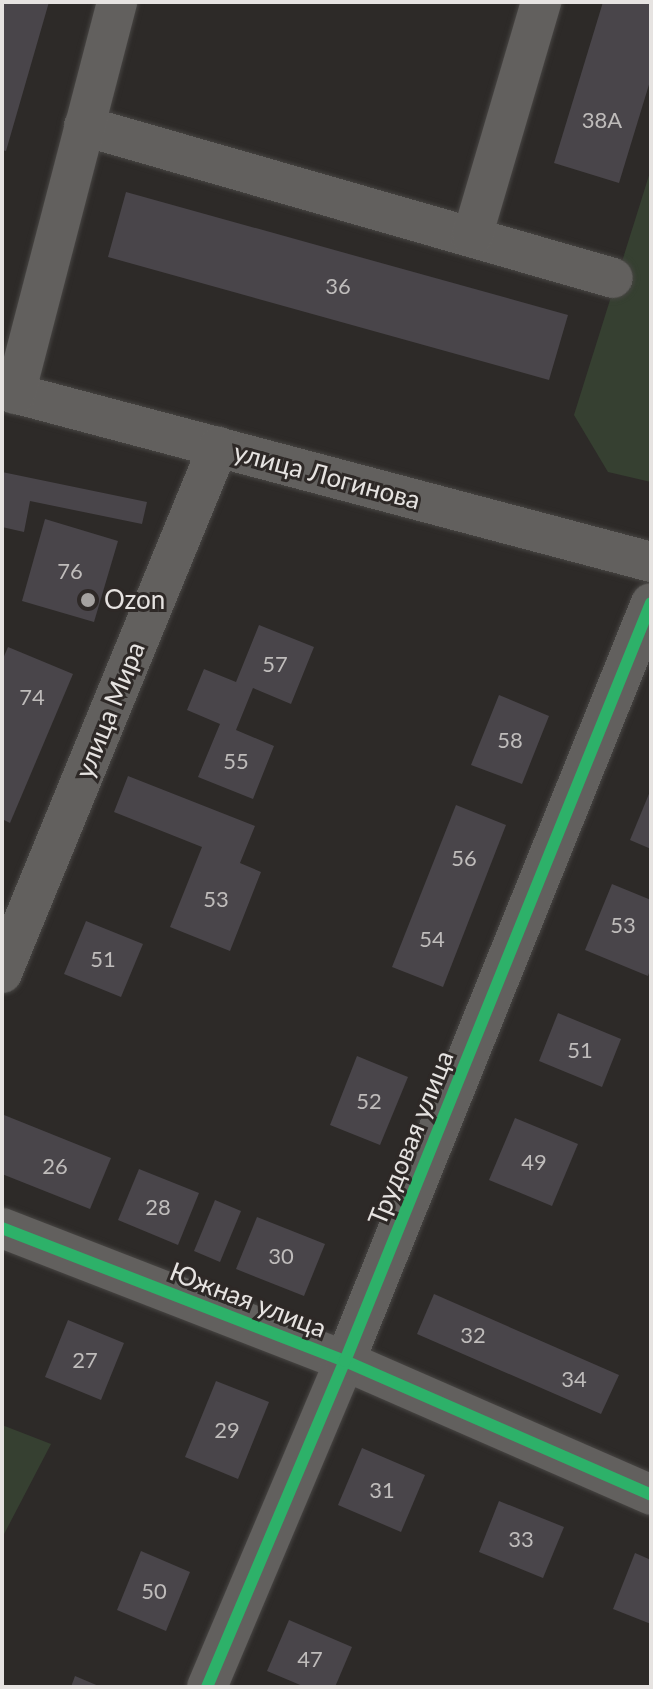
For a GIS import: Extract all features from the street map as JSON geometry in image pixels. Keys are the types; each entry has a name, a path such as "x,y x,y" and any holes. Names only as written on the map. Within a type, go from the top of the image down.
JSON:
{"street":[{"path":"8,392 117,2"},
{"path":"472,237 541,2"},
{"path":"84,126 613,278"},
{"name":"улица Логинова","path":"8,392 651,562"},
{"name":"улица Мира","path":"2,973 218,447"},
{"name":"Трудовая улица","path":"207,1687 345,1361 651,603"},
{"name":"Южная улица","path":"2,1228 345,1361 651,1495"}],"green space":[{"path":"651,169 651,482 608,472 574,415"},
{"path":"2,1425 51,1444 2,1538"}],"building":[{"path":"2,2 49,2 6,151 2,150"},
{"path":"603,2 651,2 651,78 619,183 554,163"},
{"path":"126,192 568,315 549,380 108,257"},
{"path":"2,472 147,502 142,524 30,501 24,532 2,527"},
{"path":"45,519 118,541 94,622 22,601"},
{"path":"259,625 314,647 291,704 253,688 236,730 274,746 253,799 198,777 220,724 187,710 204,669 236,682"},
{"path":"8,647 73,674 10,823 2,819 2,661"},
{"path":"499,695 549,716 522,784 471,765"},
{"path":"128,776 255,826 240,863 261,872 230,951 170,927 202,847 114,812"},
{"path":"651,789 651,849 630,840"},
{"path":"456,805 506,825 443,987 392,967"},
{"path":"612,884 651,900 651,967 648,976 585,950"},
{"path":"86,921 143,944 121,997 64,974"},
{"path":"558,1013 621,1039 602,1087 539,1061"},
{"path":"357,1056 408,1077 380,1145 330,1125"},
{"path":"4,1115 111,1158 90,1209 2,1174"},
{"path":"515,1118 578,1144 552,1206 489,1180"},
{"path":"139,1169 199,1193 178,1245 118,1220"},
{"path":"215,1200 241,1211 220,1262 194,1251"},
{"path":"257,1217 325,1244 304,1296 236,1269"},
{"path":"434,1294 619,1375 601,1414 417,1334"},
{"path":"68,1320 124,1343 101,1400 45,1377"},
{"path":"216,1381 269,1402 238,1479 185,1457"},
{"path":"362,1448 425,1475 401,1532 338,1505"},
{"path":"499,1501 564,1527 543,1578 479,1552"},
{"path":"141,1551 190,1572 166,1631 117,1610"},
{"path":"635,1553 651,1560 651,1624 613,1609"},
{"path":"289,1620 352,1647 335,1687 305,1687 267,1671"},
{"path":"75,1676 101,1687 71,1687"}],"cycle path":[{"path":"207,1687 345,1361 651,603"},
{"path":"2,1228 345,1361 651,1495"}],"place":[{"name":"Ozon","path":"88,600"}]}
